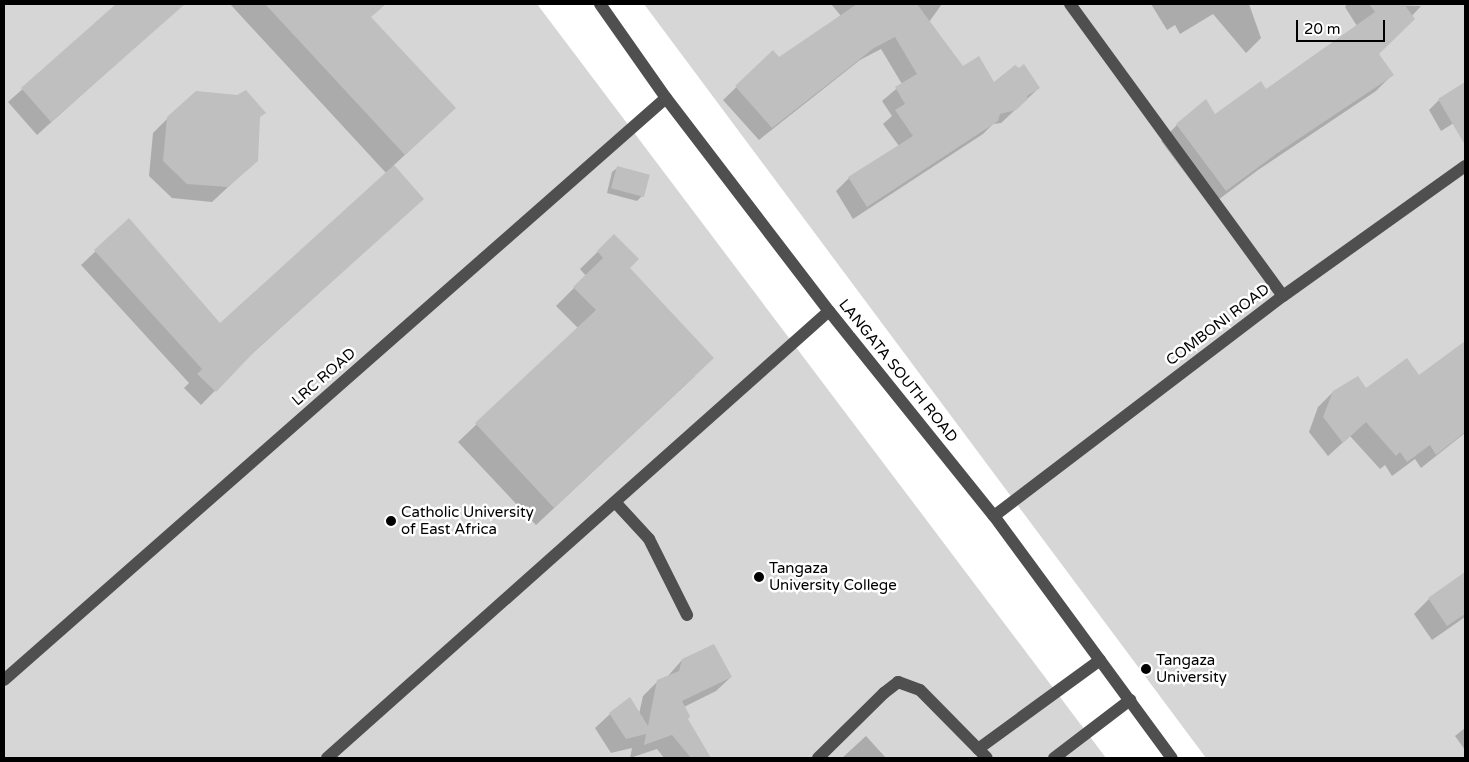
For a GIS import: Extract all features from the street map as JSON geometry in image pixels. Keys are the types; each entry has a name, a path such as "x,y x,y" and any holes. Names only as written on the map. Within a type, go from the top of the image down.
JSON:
{"street":[{"name":"LANGATA SOUTH ROAD","path":"600,4 666,98 829,311 994,516 1172,758"},
{"path":"1070,4 1283,296"},
{"name":"LRC ROAD","path":"4,680 666,98"},
{"name":"COMBONI ROAD","path":"994,516 1283,296 1465,166"},
{"path":"327,758 829,311"},
{"path":"615,502 649,539 687,615"},
{"path":"818,758 884,693 898,682 920,690 982,754 1100,660"},
{"path":"1054,758 1130,700"}],"shaded area":[{"path":"4,4 537,4 1106,758 4,758"},
{"path":"644,4 1465,4 1465,758 1206,758"}],"building":[{"path":"116,4 185,4 51,122 21,88"},
{"path":"265,4 386,4 371,17 456,108 405,155"},
{"path":"857,4 917,4 963,66 979,56 994,82 1015,65 1019,68 1024,64 1040,88 1027,96 1028,99 1016,110 1000,114 998,121 867,207 848,177 913,136 895,110 905,104 895,87 917,74 895,37 874,48 772,128 735,86 773,50 779,57"},
{"path":"1369,4 1404,4 1415,19 1379,54 1394,75 1276,154 1226,191 1176,124 1206,99 1215,114 1261,81 1266,89 1375,12"},
{"path":"1465,82 1465,145 1438,99"},
{"path":"246,90 266,113 260,117 258,161 228,187 187,184 163,161 167,117 196,91 237,95"},
{"path":"394,165 424,199 256,350 216,392 197,374 202,369 94,250 129,218 220,323"},
{"path":"617,166 650,175 644,197 611,188"},
{"path":"614,234 639,259 630,268 714,358 554,508 475,423 596,310 573,287 603,258 597,251"},
{"path":"1465,341 1465,432 1436,455 1430,445 1407,462 1400,452 1396,456 1366,422 1343,443 1323,417 1333,391 1358,376 1366,388 1407,358 1419,375"},
{"path":"1465,572 1465,614 1447,626 1428,598"},
{"path":"714,644 732,677 682,701 690,716 688,719 711,758 691,758 672,735 644,745 646,734 626,739 609,713 630,697 648,726 657,680 679,671 682,659"}],"place":[{"name":"Catholic University of East Africa","path":"391,521"},
{"name":"Tangaza University College","path":"759,577"},
{"name":"Tangaza University","path":"1146,669"}]}
